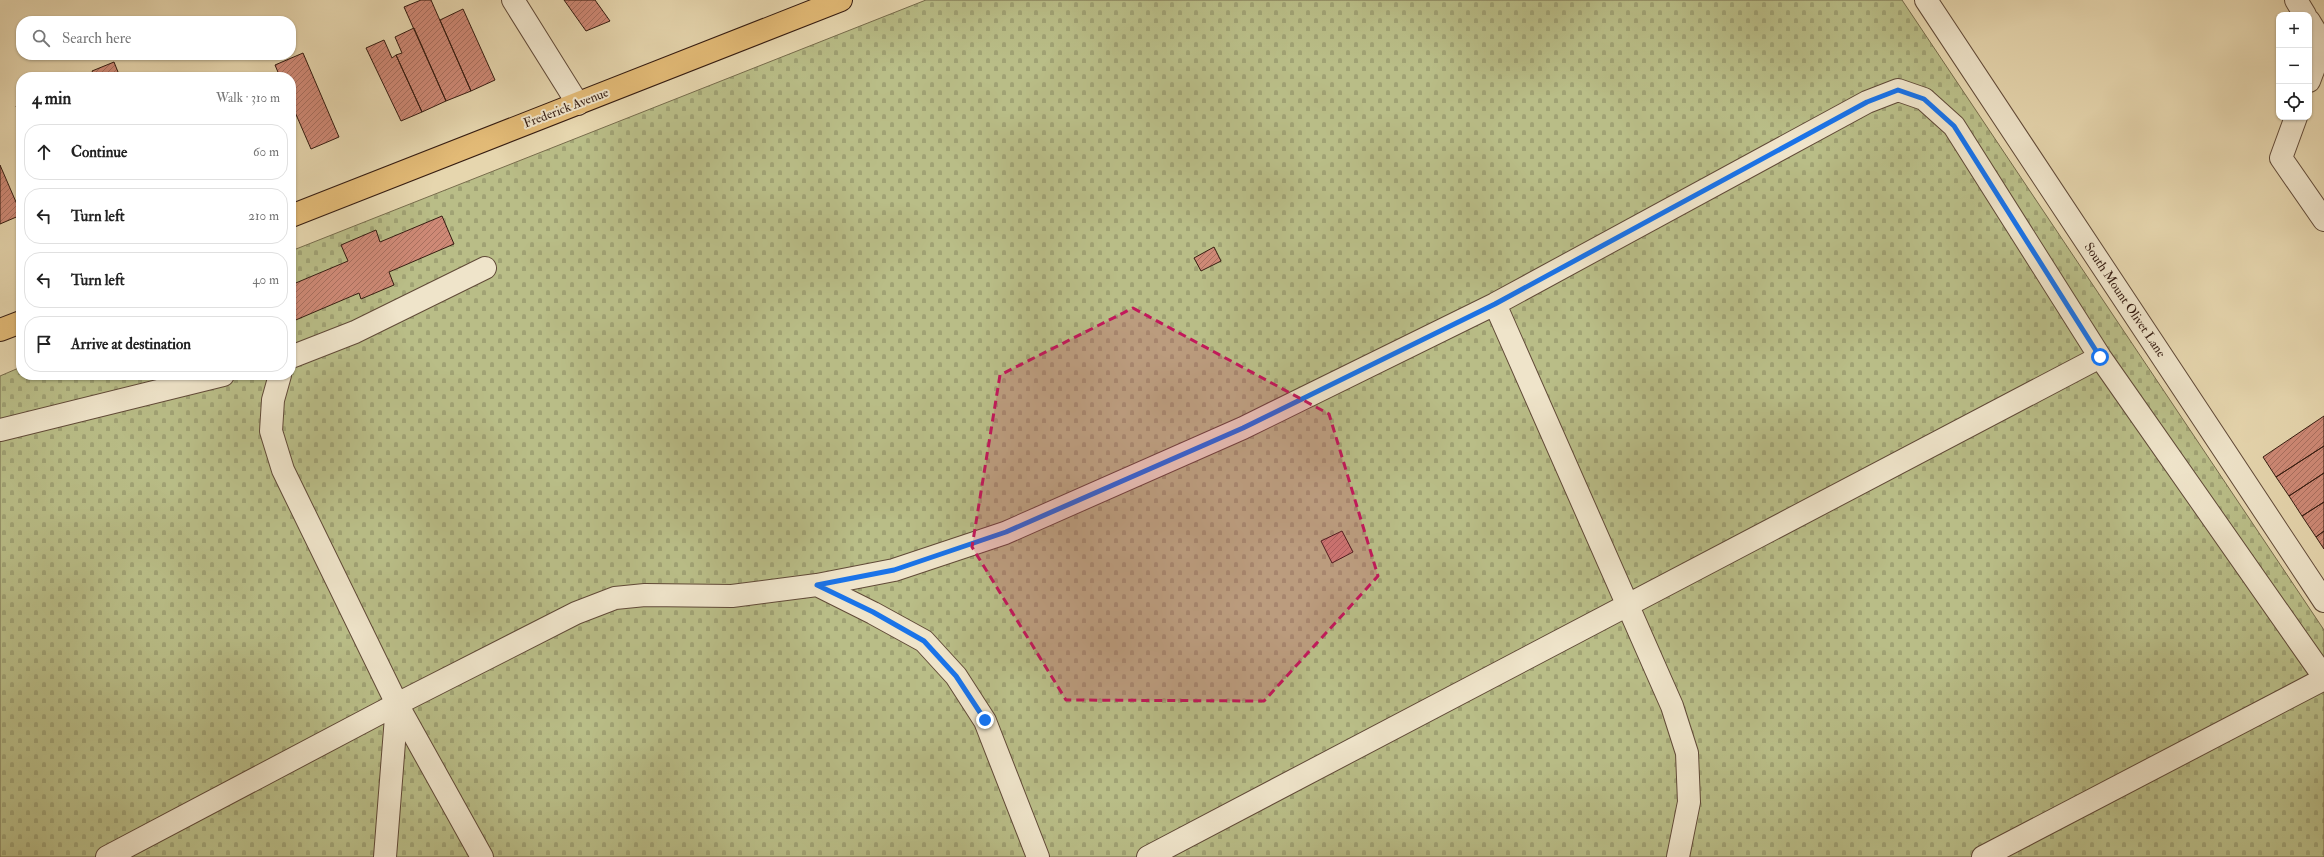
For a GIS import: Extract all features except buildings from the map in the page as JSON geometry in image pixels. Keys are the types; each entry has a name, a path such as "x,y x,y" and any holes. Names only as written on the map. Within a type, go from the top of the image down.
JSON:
{"main road":[{"name":"Frederick Avenue","path":"296,214 841,0"},
{"path":"0,330 16,324"}],"street":[{"path":"513,0 578,104"},
{"name":"South Mount Olivet Lane","path":"1926,0 2324,601"},
{"path":"2296,0 2303,12"},
{"path":"2312,26 2323,44 2312,73"},
{"path":"107,857 397,704 576,613 615,598 646,595 732,596 817,585 894,570 1006,532 1243,428 1495,304 1867,102 1898,90 1924,99 1954,126 2100,357 2324,678 1984,857"},
{"path":"2295,120 2281,158 2324,220"},
{"path":"296,355 355,332 485,268"},
{"path":"1495,304 1672,706 1687,753 1689,802 1678,857"},
{"path":"1148,857 2100,357"},
{"path":"0,430 203,380"},
{"path":"279,380 273,400 271,431 283,470 397,704 482,857"},
{"path":"817,585 873,612 924,641 956,676 985,720 1038,857"},
{"path":"385,857 397,704"}],"highlighted area":[{"path":"1133,308 1329,414 1378,576 1264,701 1066,700 972,547 1000,375"}],"green space":[{"path":"926,0 1902,0 2324,630 2324,857 0,857 0,376 16,369 16,380 296,380 296,249"}],"route":[{"path":"985,720 956,676 924,641 873,612 817,585 894,570 1006,532 1243,428 1495,304 1867,102 1898,90 1924,99 1954,126 2100,357"}]}
